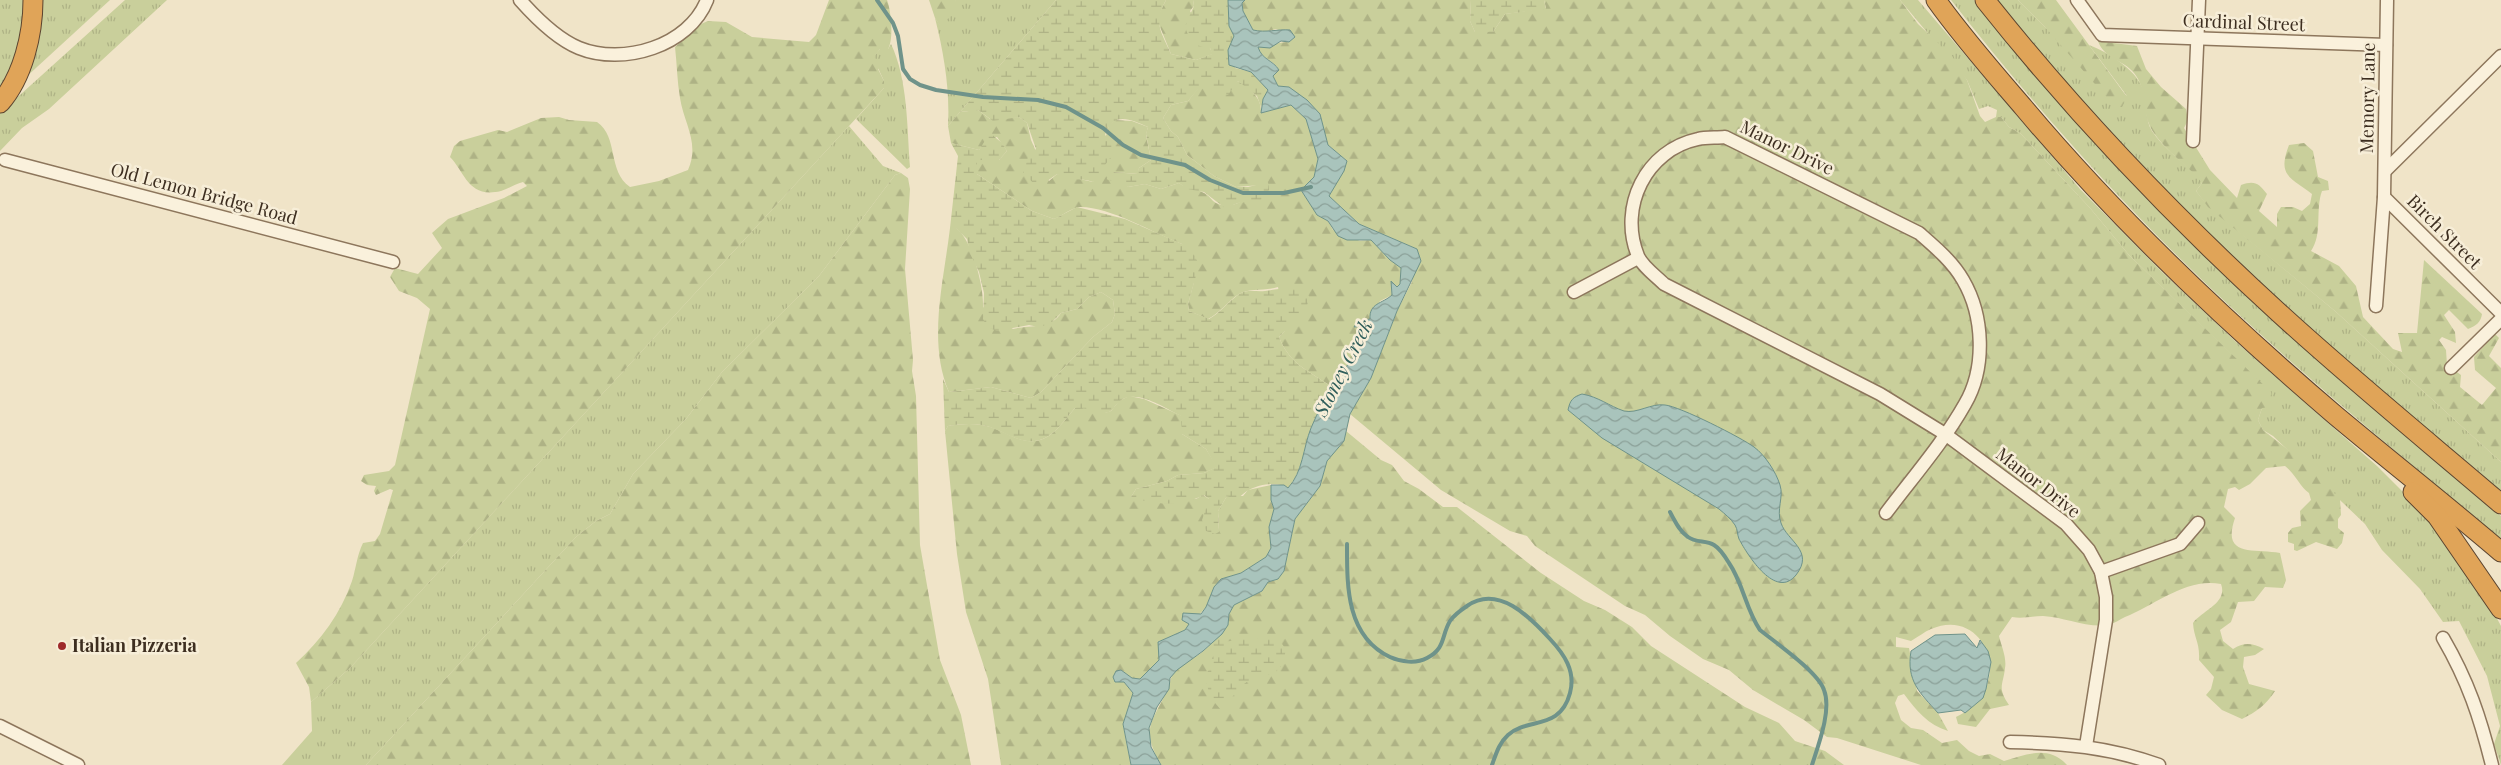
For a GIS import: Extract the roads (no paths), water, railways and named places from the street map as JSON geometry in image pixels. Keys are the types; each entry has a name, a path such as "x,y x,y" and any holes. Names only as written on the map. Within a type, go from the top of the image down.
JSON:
{"highway":[{"path":"0,103 9,91 24,54 33,0"},
{"path":"1985,0 2060,90 2109,144 2220,258 2278,312 2501,504"},
{"path":"1937,3 2059,150 2117,212 2222,315 2336,415 2501,552"},
{"path":"2336,415 2437,516 2501,608"}],"street":[{"path":"520,0 551,30 578,48 613,55 640,51 665,43 680,34 692,22 707,0"},
{"name":"Cardinal Street","path":"2077,0 2102,35 2198,40 2386,45"},
{"path":"2193,142 2200,0"},
{"name":"Memory Lane","path":"2376,306 2385,171 2387,0"},
{"path":"2385,171 2501,56"},
{"name":"Manor Drive","path":"1945,434 1969,396 1977,375 1980,344 1974,310 1963,280 1942,252 1919,233 1725,137 1698,138 1667,151 1644,173 1633,200 1631,231 1638,258 1664,284 1880,394 1945,434 2066,524 2088,550 2101,572 2106,597 2106,620 2086,746"},
{"name":"Old Lemon Bridge Road","path":"5,160 393,262"},
{"name":"Birch Street","path":"2384,197 2501,313"},
{"path":"1574,292 1638,258"},
{"path":"2451,368 2501,319"},
{"path":"1886,512 1945,434"},
{"path":"2101,572 2180,544 2198,523"},
{"path":"2443,638 2457,662 2480,716 2492,765"},
{"path":"0,728 78,765"},
{"path":"2010,742 2065,743 2086,746 2137,757 2159,765"}],"water":[{"path":"1228,0 1245,0 1242,3 1243,11 1253,30 1290,30 1295,37 1289,42 1281,41 1270,48 1258,47 1262,55 1279,70 1273,76 1278,86 1289,87 1307,100 1320,114 1328,145 1347,161 1344,171 1329,196 1359,224 1417,249 1421,261 1397,311 1371,378 1350,414 1344,441 1327,461 1320,486 1295,519 1284,571 1278,579 1268,582 1262,591 1234,605 1229,614 1228,625 1222,634 1177,670 1170,678 1169,689 1157,707 1149,728 1151,747 1161,765 1131,765 1123,724 1133,693 1124,682 1115,682 1113,677 1116,671 1121,670 1132,678 1140,679 1159,660 1158,642 1185,630 1189,624 1182,620 1183,613 1201,614 1214,587 1221,579 1241,573 1266,557 1271,548 1269,527 1274,509 1271,500 1271,485 1284,485 1288,488 1293,482 1300,467 1308,436 1316,416 1346,367 1371,335 1370,328 1366,326 1354,327 1358,321 1370,319 1370,314 1374,307 1392,295 1391,281 1397,287 1400,284 1401,268 1390,260 1371,240 1347,240 1338,236 1328,221 1317,215 1301,190 1314,177 1318,159 1306,119 1291,105 1261,113 1263,99 1268,90 1251,72 1229,65 1228,50 1234,36 1229,26"},
{"path":"1582,394 1629,412 1660,405 1672,407 1724,430 1758,450 1770,464 1776,475 1781,490 1779,513 1781,523 1798,547 1803,559 1796,575 1788,581 1780,582 1763,573 1739,539 1735,525 1719,509 1602,438 1568,410 1572,399"},
{"path":"1965,634 1977,648 1980,640 1988,651 1991,662 1983,698 1965,713 1961,710 1938,713 1916,686 1911,671 1911,651 1935,635"}],"waterway":[{"path":"877,0 893,23 898,36 903,69 910,79 920,85 936,90 983,97 1038,100 1066,107 1103,128 1123,145 1141,155 1185,165 1210,180 1243,193 1284,193 1311,187"},
{"path":"1670,512 1685,535 1691,539 1711,543 1716,546 1734,571 1751,614 1760,630 1796,658 1814,675 1824,690 1826,698 1825,718 1812,765"},
{"path":"1347,544 1349,593 1357,623 1376,648 1390,657 1408,662 1427,658 1440,646 1447,626 1456,615 1467,606 1479,600 1490,599 1502,601 1513,606 1533,621 1555,645 1568,663 1571,685 1565,705 1559,713 1551,718 1525,726 1508,735 1500,745 1492,765"}],"place":[{"name":"Italian Pizzeria","path":"62,646"}],"water label":[{"name":"Stoney Creek","path":"1343,368"}]}
